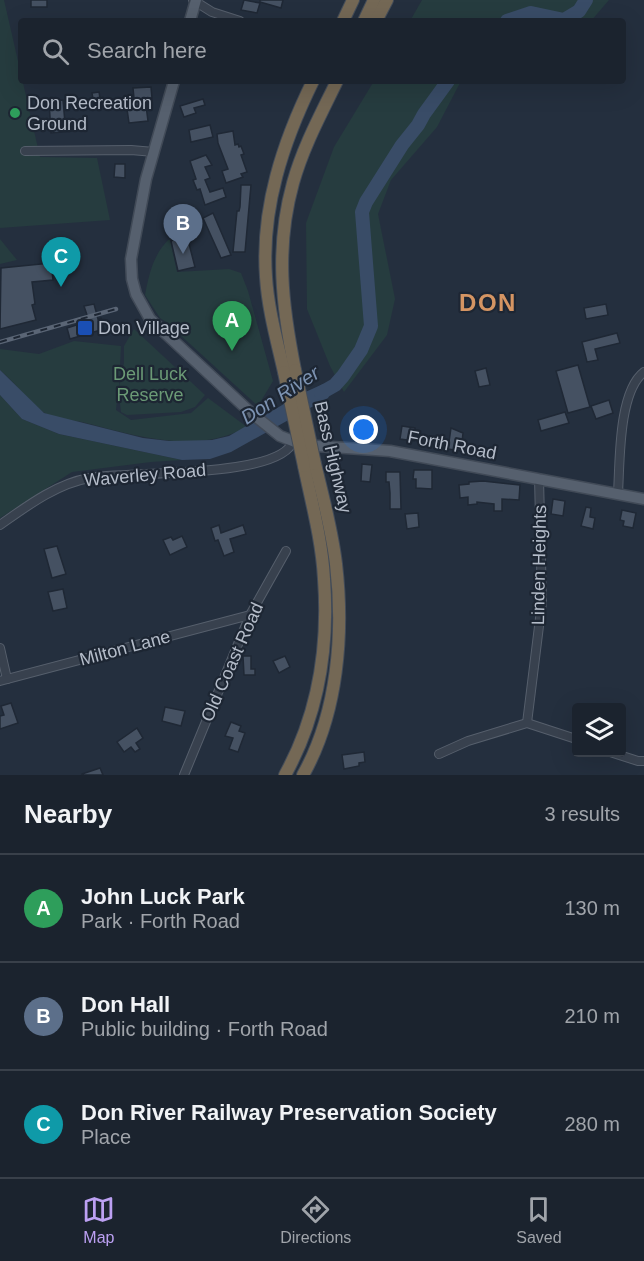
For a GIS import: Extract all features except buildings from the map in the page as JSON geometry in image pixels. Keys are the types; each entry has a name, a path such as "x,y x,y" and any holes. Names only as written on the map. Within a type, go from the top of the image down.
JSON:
{"highway":[{"path":"343,18 351,0"},
{"path":"365,18 374,0"},
{"path":"378,18 387,0"},
{"name":"Bass Highway","path":"303,775 318,743 333,688 338,631 338,587 336,563 310,465 289,371 275,332 266,278 267,226 271,197 296,116 312,84"},
{"name":"Bass Highway","path":"289,371 282,247 293,182 336,84"},
{"path":"308,144 342,84"},
{"name":"Bass Highway","path":"285,775 310,718 318,686 324,635 324,578 310,465"}],"main road":[{"path":"191,18 195,1"},
{"name":"Forth Road","path":"173,84 141,200 131,259 132,279 136,294 146,314 250,412 280,436 303,445 390,451 644,499"}],"street":[{"path":"195,1 212,12 231,18"},
{"path":"25,151 131,150 154,152"},
{"path":"618,493 621,434 627,404 638,377 644,372"},
{"name":"Waverley Road","path":"0,525 39,498 68,484 90,478 167,474 254,464 283,454 293,441"},
{"name":"Linden Heights","path":"527,723 542,602 539,478"},
{"name":"Old Coast Road","path":"184,775 250,615 286,551"},
{"name":"Milton Lane","path":"3,680 250,615"},
{"path":"0,648 3,680"},
{"path":"439,754 464,742 527,723 572,738"},
{"path":"624,757 644,761"}],"green space":[{"name":"Don Recreation Ground","path":"0,0 4,0 18,61 18,84 23,84 40,157 97,158 110,220 0,228"},
{"path":"422,0 609,0 594,18 412,18"},
{"path":"372,84 459,84 437,127 391,180 378,214 395,299 387,335 344,392 330,366 307,309 306,223 334,147"},
{"path":"0,239 17,260 0,264"},
{"path":"170,240 177,272 229,269 241,273 273,381 258,406 160,318 145,295 155,259"},
{"name":"Dell Luck Reserve","path":"134,329 205,395 195,407 181,412 127,415 121,412 118,388 116,410 131,420 191,413 208,398 247,427 207,440 165,440 124,433 43,412 0,370 0,349 39,354 74,341 121,346 119,388 124,363 124,346"},
{"path":"0,395 22,419 59,434 182,460 72,472 0,518"}],"water":[{"path":"0,370 44,413 143,438 169,441 212,440 229,436 301,394 323,384 335,385 328,398 231,452 210,459 182,460 59,434 22,419 0,395"}],"waterway":[{"name":"Don River","path":"567,18 579,11 586,0"},
{"name":"Don River","path":"516,18 531,13 555,18"},
{"name":"Don River","path":"321,393 335,385 343,376 361,350 371,326 362,212 366,202 402,145 446,84"}],"railway":[{"path":"0,342 116,309"}],"place":[{"name":"Don Recreation Ground","path":"15,113"},
{"name":"Don Hall","path":"183,254"},
{"name":"Don River Railway Preservation Society","path":"61,287"},
{"name":"Don Village","path":"85,328"},
{"name":"John Luck Park","path":"232,351"}],"district":[{"name":"DON","path":"488,302"}]}
